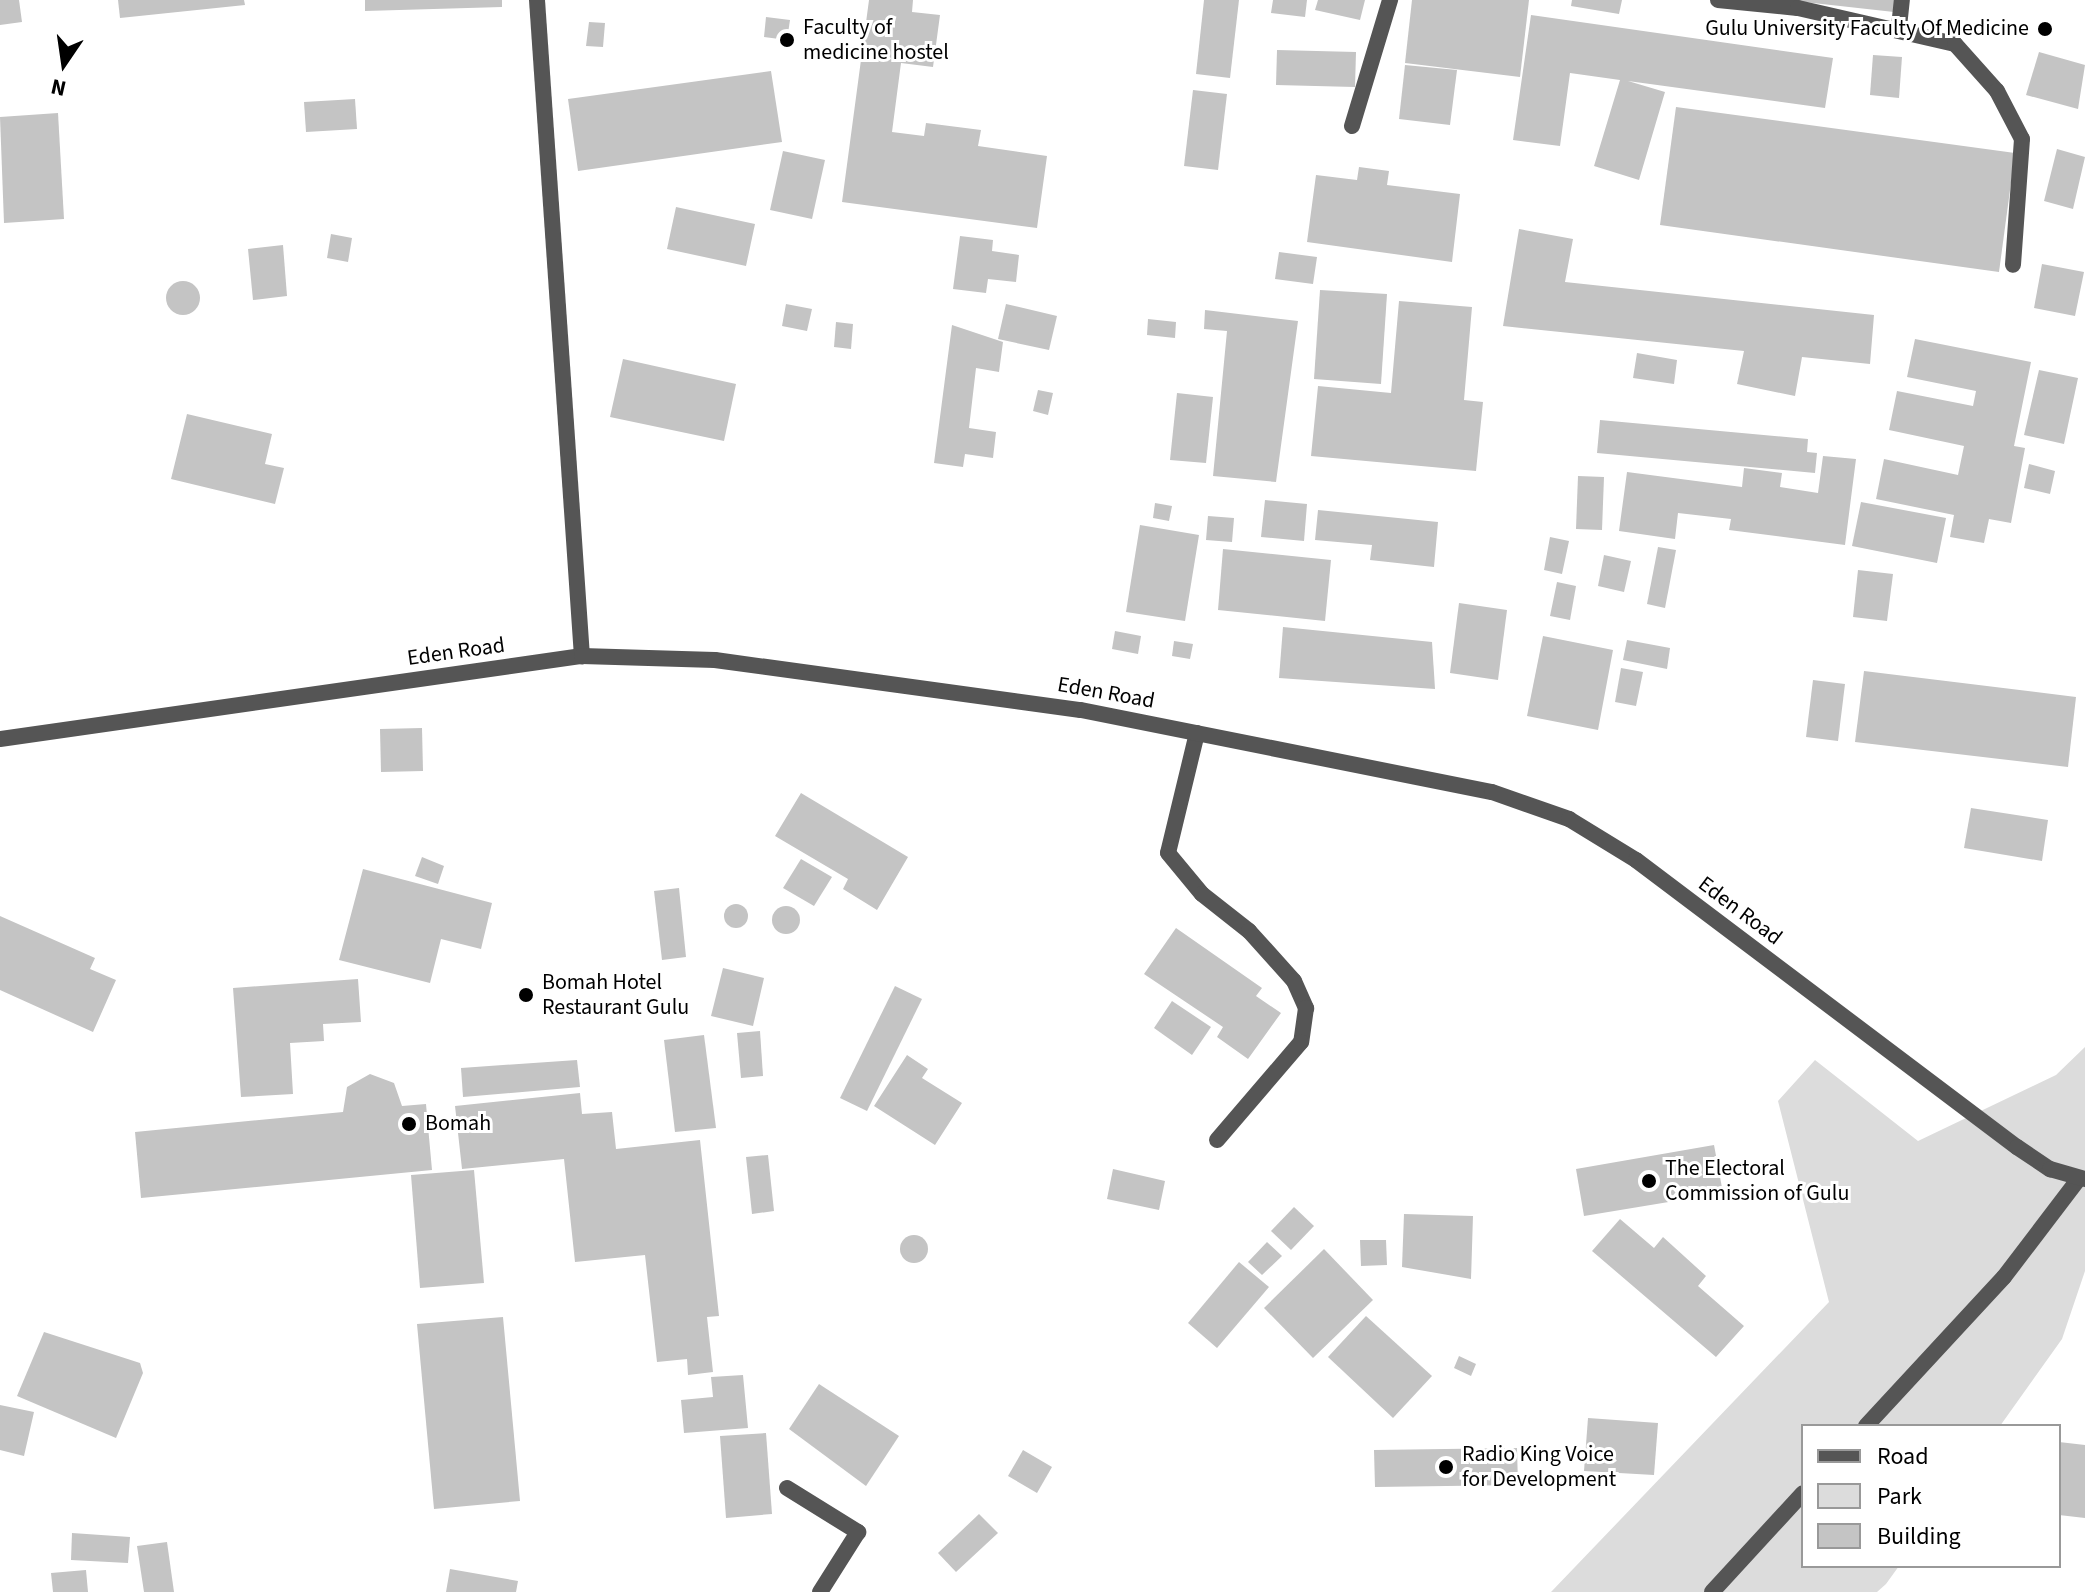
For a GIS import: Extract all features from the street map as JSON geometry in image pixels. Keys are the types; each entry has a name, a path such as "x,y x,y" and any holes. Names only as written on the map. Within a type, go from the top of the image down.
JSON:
{"street":[{"path":"537,0 582,656"},
{"path":"1352,126 1390,0"},
{"path":"1718,0 1899,27 1955,44 1997,91 2022,139 2013,265"},
{"path":"1899,27 1902,0"},
{"name":"Eden Road","path":"0,739 582,656 729,662 1197,733 1492,792 1569,819 1636,860 2017,1147 2081,1180"},
{"path":"1197,733 1168,853 1202,894 1258,941 1306,1008 1301,1042 1217,1140"},
{"path":"1868,1424 2004,1277 2081,1180"},
{"path":"787,1488 858,1532 820,1592"},
{"path":"1712,1592 1801,1495"}],"green space":[{"path":"2085,1047 2085,1271 2062,1339 2001,1424 1801,1424 1801,1568 1898,1568 1886,1584 1877,1592 1551,1592 1829,1302 1778,1101 1815,1060 1918,1141 2056,1075"}],"building":[{"path":"0,0 19,0 22,22 0,25"},
{"path":"118,0 244,0 245,5 120,18"},
{"path":"365,0 502,0 502,7 365,11"},
{"path":"869,0 913,0 912,12 940,15 933,67 901,63 892,132 924,136 926,123 981,130 978,146 1047,156 1037,228 842,202"},
{"path":"1204,0 1239,0 1230,78 1196,74"},
{"path":"1273,0 1307,0 1305,17 1271,13"},
{"path":"1318,0 1365,0 1360,20 1315,10"},
{"path":"1412,0 1529,0 1520,77 1405,63"},
{"path":"1572,0 1622,0 1619,14 1571,6"},
{"path":"1786,0 1895,0 1894,12"},
{"path":"1531,15 1833,58 1825,108 1628,81 1665,92 1639,180 1594,166 1620,80 1570,73 1560,146 1513,140"},
{"path":"766,17 790,20 787,40 764,37"},
{"path":"589,22 605,23 603,47 586,46"},
{"path":"1277,50 1356,52 1355,87 1276,85"},
{"path":"2039,52 2085,65 2078,109 2026,95"},
{"path":"1873,55 1902,57 1899,98 1870,95"},
{"path":"1405,65 1457,70 1450,125 1399,119"},
{"path":"771,71 782,142 578,171 568,99"},
{"path":"1193,90 1227,94 1218,170 1184,166"},
{"path":"355,99 357,129 306,132 304,102"},
{"path":"1676,107 2015,153 1999,272 1660,225"},
{"path":"58,113 64,219 4,223 0,117"},
{"path":"2057,149 2085,157 2073,209 2044,201"},
{"path":"783,151 825,160 812,219 770,210"},
{"path":"1359,167 1389,171 1387,185 1460,194 1452,262 1307,242 1316,175 1357,180"},
{"path":"676,207 755,224 746,266 667,249"},
{"path":"1519,229 1573,239 1565,282 1874,315 1870,364 1802,357 1795,396 1737,384 1744,351 1503,326"},
{"path":"331,234 352,238 348,262 327,258"},
{"path":"960,236 993,240 992,251 1019,255 1016,282 988,279 986,293 953,289"},
{"path":"283,245 287,296 253,300 248,249"},
{"path":"1279,252 1317,257 1313,284 1275,279"},
{"path":"2042,264 2084,272 2075,316 2034,308"},
{"path":"183,281 195,286 200,298 195,310 183,315 171,310 166,298 171,286"},
{"path":"1320,290 1387,294 1381,384 1314,379"},
{"path":"1399,301 1472,307 1464,400 1483,402 1476,471 1311,456 1318,386 1391,393"},
{"path":"786,304 812,309 807,331 782,326"},
{"path":"1006,304 1057,316 1049,350 998,339"},
{"path":"1205,310 1298,321 1276,482 1213,476 1227,331 1204,329"},
{"path":"1148,319 1176,322 1175,338 1147,335"},
{"path":"836,322 853,324 851,349 834,347"},
{"path":"952,325 1003,342 999,372 976,368 969,428 996,432 993,458 965,454 963,467 934,463"},
{"path":"1915,339 2031,362 2014,446 2025,448 2011,523 1989,519 1984,543 1950,537 1954,515 1876,499 1884,459 1958,475 1964,446 1889,430 1897,391 1973,406 1976,391 1907,377"},
{"path":"1637,353 1677,360 1674,384 1633,378"},
{"path":"623,359 736,384 724,441 610,417"},
{"path":"2039,370 2078,378 2064,444 2024,435"},
{"path":"1038,390 1053,393 1048,415 1033,411"},
{"path":"1177,393 1213,397 1206,463 1170,460"},
{"path":"187,414 272,434 265,464 284,468 275,504 171,479"},
{"path":"1600,420 1808,439 1807,452 1817,453 1815,473 1597,453"},
{"path":"1823,456 1856,459 1845,545 1729,530 1731,519 1678,513 1675,539 1619,531 1627,472 1742,487 1744,468 1782,473 1780,487 1818,493"},
{"path":"2029,464 2055,471 2050,494 2024,488"},
{"path":"1578,476 1604,477 1602,530 1576,529"},
{"path":"1265,500 1307,504 1304,541 1261,537"},
{"path":"1861,502 1946,518 1937,563 1852,546"},
{"path":"1155,503 1172,506 1169,521 1153,518"},
{"path":"1318,510 1438,522 1434,567 1370,560 1372,545 1315,540"},
{"path":"1208,516 1234,518 1232,542 1206,540"},
{"path":"1140,525 1199,535 1185,621 1126,612"},
{"path":"1550,537 1569,541 1562,574 1544,570"},
{"path":"1658,547 1676,550 1665,608 1647,604"},
{"path":"1223,549 1331,560 1325,621 1218,610"},
{"path":"1604,555 1631,561 1624,592 1598,586"},
{"path":"1858,570 1893,574 1887,621 1853,617"},
{"path":"1557,582 1576,586 1570,620 1550,616"},
{"path":"1459,603 1507,610 1498,680 1450,673"},
{"path":"1283,627 1432,642 1435,689 1279,678"},
{"path":"1115,631 1141,636 1138,654 1112,649"},
{"path":"1543,636 1613,650 1598,730 1527,716"},
{"path":"1627,640 1670,648 1667,669 1623,660"},
{"path":"1174,641 1193,644 1190,659 1172,656"},
{"path":"1621,668 1643,672 1636,706 1615,702"},
{"path":"1864,671 2076,697 2068,767 1855,742"},
{"path":"1813,680 1845,684 1838,741 1806,737"},
{"path":"422,728 423,771 381,772 380,729"},
{"path":"801,793 908,857 877,910 843,889 848,879 775,836"},
{"path":"1971,808 2048,820 2042,861 1964,848"},
{"path":"422,857 444,866 438,884 415,876"},
{"path":"801,859 832,877 814,906 783,888"},
{"path":"363,869 492,903 481,949 441,939 430,983 339,960"},
{"path":"679,888 686,957 662,960 654,891"},
{"path":"736,904 744,908 748,916 744,924 736,928 728,924 724,916 728,908"},
{"path":"786,906 796,910 800,920 796,930 786,934 776,930 772,920 776,910"},
{"path":"0,916 95,958 90,969 116,980 93,1032 0,990"},
{"path":"1176,928 1262,988 1256,996 1281,1013 1248,1059 1217,1037 1223,1027 1144,974"},
{"path":"723,968 764,978 753,1026 711,1016"},
{"path":"358,979 361,1022 323,1024 324,1041 290,1043 293,1094 241,1097 233,988"},
{"path":"895,986 922,999 867,1111 840,1098"},
{"path":"1172,1001 1211,1027 1192,1055 1154,1028"},
{"path":"760,1031 763,1076 741,1078 737,1033"},
{"path":"704,1035 716,1128 675,1132 664,1040"},
{"path":"907,1055 928,1069 922,1078 962,1103 935,1145 874,1106"},
{"path":"577,1060 580,1087 463,1097 461,1068"},
{"path":"370,1074 394,1083 402,1106 426,1104 432,1170 141,1198 135,1132 343,1112 347,1087"},
{"path":"580,1093 582,1114 612,1112 616,1149 700,1140 719,1316 707,1317 713,1372 688,1375 687,1359 657,1362 645,1255 575,1262 564,1159 462,1169 455,1106"},
{"name":"The Electoral Commission of Gulu","path":"1714,1145 1723,1193 1584,1216 1576,1169"},
{"path":"768,1155 774,1211 752,1214 746,1157"},
{"path":"1113,1169 1165,1181 1159,1210 1107,1199"},
{"path":"474,1170 484,1283 420,1288 411,1175"},
{"path":"1294,1207 1314,1226 1291,1250 1271,1231"},
{"path":"1404,1214 1473,1216 1471,1279 1402,1267"},
{"path":"1620,1219 1654,1248 1663,1237 1706,1276 1698,1286 1744,1326 1716,1357 1592,1251"},
{"path":"914,1235 924,1239 928,1249 924,1259 914,1263 904,1259 900,1249 904,1239"},
{"path":"1360,1240 1386,1240 1387,1265 1361,1266"},
{"path":"1267,1242 1282,1256 1262,1275 1248,1262"},
{"path":"1324,1249 1373,1300 1313,1358 1264,1308"},
{"path":"1239,1262 1269,1287 1217,1348 1188,1323"},
{"path":"1366,1316 1432,1376 1393,1418 1328,1357"},
{"path":"503,1317 520,1501 434,1509 417,1324"},
{"path":"44,1332 140,1363 143,1373 116,1438 17,1396"},
{"path":"1459,1356 1476,1364 1471,1376 1454,1368"},
{"path":"743,1375 748,1428 684,1433 681,1400 713,1397 711,1377"},
{"path":"819,1384 899,1436 866,1486 789,1429"},
{"path":"0,1405 34,1412 24,1456 0,1450"},
{"path":"1588,1418 1658,1423 1654,1475 1584,1471"},
{"path":"766,1433 772,1514 726,1518 720,1436"},
{"path":"2061,1442 2085,1445 2085,1518 2061,1515"},
{"name":"Radio King Voice for Development","path":"1517,1448 1518,1485 1375,1487 1374,1450"},
{"path":"1023,1450 1052,1467 1037,1493 1008,1476"},
{"path":"979,1514 998,1533 956,1572 938,1553"},
{"path":"72,1533 130,1537 128,1563 71,1560"},
{"path":"167,1542 174,1592 144,1592 137,1546"},
{"path":"450,1569 518,1581 516,1592 446,1592"},
{"path":"86,1570 88,1592 53,1592 51,1573"}],"place":[{"name":"Gulu University Faculty Of Medicine","path":"2045,29"},
{"name":"Faculty of medicine hostel","path":"787,40"},
{"name":"Bomah Hotel Restaurant Gulu","path":"526,995"},
{"name":"Bomah","path":"409,1124"},
{"name":"The Electoral Commission of Gulu","path":"1649,1181"},
{"name":"Radio King Voice for Development","path":"1446,1467"}]}
